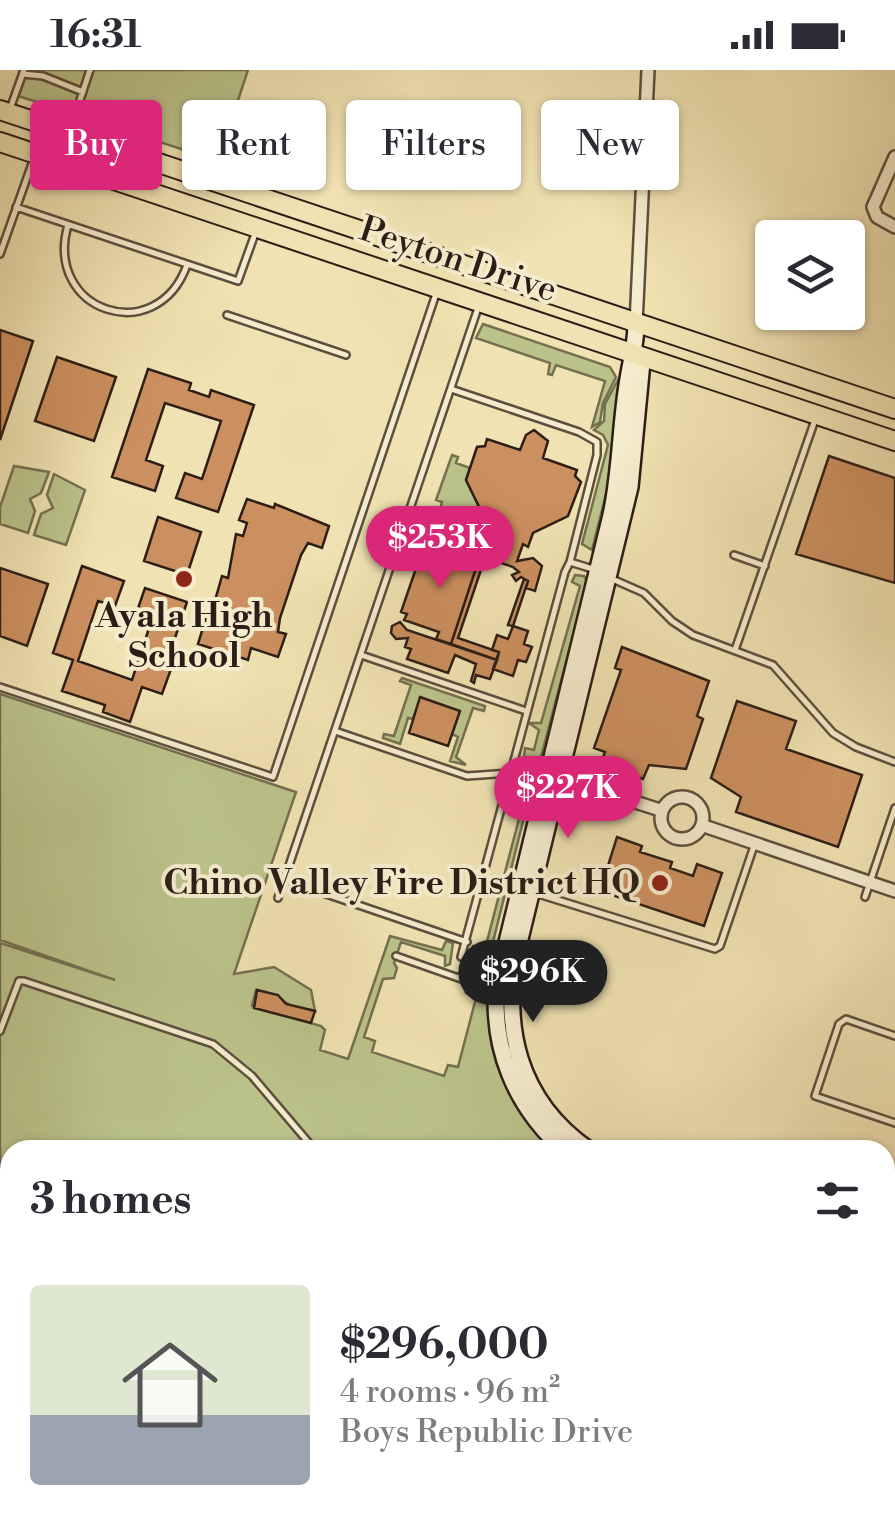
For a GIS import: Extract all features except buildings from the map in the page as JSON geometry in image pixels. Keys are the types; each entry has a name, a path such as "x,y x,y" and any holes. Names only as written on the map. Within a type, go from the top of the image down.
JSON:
{"main road":[{"name":"Peyton Drive","path":"4,111 30,120"},
{"name":"Peyton Drive","path":"0,142 30,151"},
{"path":"175,200 182,180"},
{"name":"Peyton Drive","path":"145,190 895,441"},
{"name":"Peyton Drive","path":"238,190 895,408"},
{"path":"555,1140 532,1115 512,1081 496,1022 496,983 525,890 604,574 619,478 628,377 636,354 636,324"},
{"path":"525,890 512,974 510,1012 514,1046 536,1096 577,1140"}],"street":[{"path":"636,324 648,70"},
{"path":"895,157 873,207 877,217 895,227"},
{"path":"554,776 660,810"},
{"path":"669,800 686,800 700,808 704,826 691,836 674,835 661,824 660,810 669,800"},
{"path":"704,826 895,892"}],"lane":[{"path":"80,100 90,70"},
{"path":"4,111 23,72 83,92"},
{"path":"0,254 30,167"},
{"path":"16,207 238,281 257,228"},
{"path":"68,224 62,249 68,274 82,294 106,310 130,312 160,302 178,286 187,265"},
{"path":"0,687 273,777 438,288"},
{"path":"278,898 480,302"},
{"path":"227,316 346,355"},
{"path":"450,389 579,432 594,439 598,450 461,957"},
{"path":"735,650 818,414"},
{"path":"734,555 765,566"},
{"path":"570,562 636,588 693,635 780,670 833,734 895,762"},
{"path":"360,655 526,711"},
{"path":"335,731 467,776 554,776"},
{"path":"512,773 519,762 554,776"},
{"path":"865,897 894,811"},
{"path":"525,890 716,949 755,843"},
{"path":"284,880 466,942"},
{"path":"396,956 459,977 471,971 488,974 496,983"},
{"path":"0,1031 19,981 24,981 213,1044 252,1076 306,1140"},
{"path":"895,1036 846,1019 840,1024 815,1096 895,1123"}],"green space":[{"path":"20,70 248,70 238,100 182,100 182,149 162,143 162,100 30,100 12,94"},
{"path":"483,324 610,367 616,377 603,403 600,422 592,427 605,381 556,365 552,375 548,374 550,363 476,338"},
{"path":"619,378 610,478 592,550 582,544 608,445 603,435 594,430 604,421 605,404"},
{"path":"452,455 458,457 456,463 470,468 466,480 485,519 481,530 445,518 447,511 440,509 442,502 436,500"},
{"path":"14,466 49,472 41,493 30,499 35,511 28,533 0,524 0,507"},
{"path":"54,474 85,490 66,545 34,535 41,514 53,508 47,495"},
{"path":"575,575 584,576 587,582 541,757 533,761 524,757 525,748 534,750 539,730 529,723 541,723 580,586 572,582"},
{"path":"402,678 485,706 484,711 473,708 456,757 466,765 450,761 458,737 452,734 459,711 421,698 413,719 408,718 400,744 383,738 384,734 394,736 411,685 400,681"},
{"path":"0,694 296,792 234,974 274,967 311,990 315,1011 256,990 252,1006 321,1026 325,1030 320,1050 348,1059 390,936 442,950 446,941 453,943 450,964 445,966 445,956 401,942 394,978 383,979 364,1037 375,1041 372,1052 444,1076 448,1065 458,1067 476,998 466,993 471,988 485,990 492,1046 501,1075 522,1115 543,1140 0,1140 0,943 115,980 0,940"},
{"path":"521,780 533,784 534,791 530,793 488,962 491,965 472,967 468,962 473,946 485,949 526,792 517,789"}],"place":[{"name":"Ayala High School","path":"184,579"},
{"name":"Chino Valley Fire District HQ","path":"660,883"}]}
